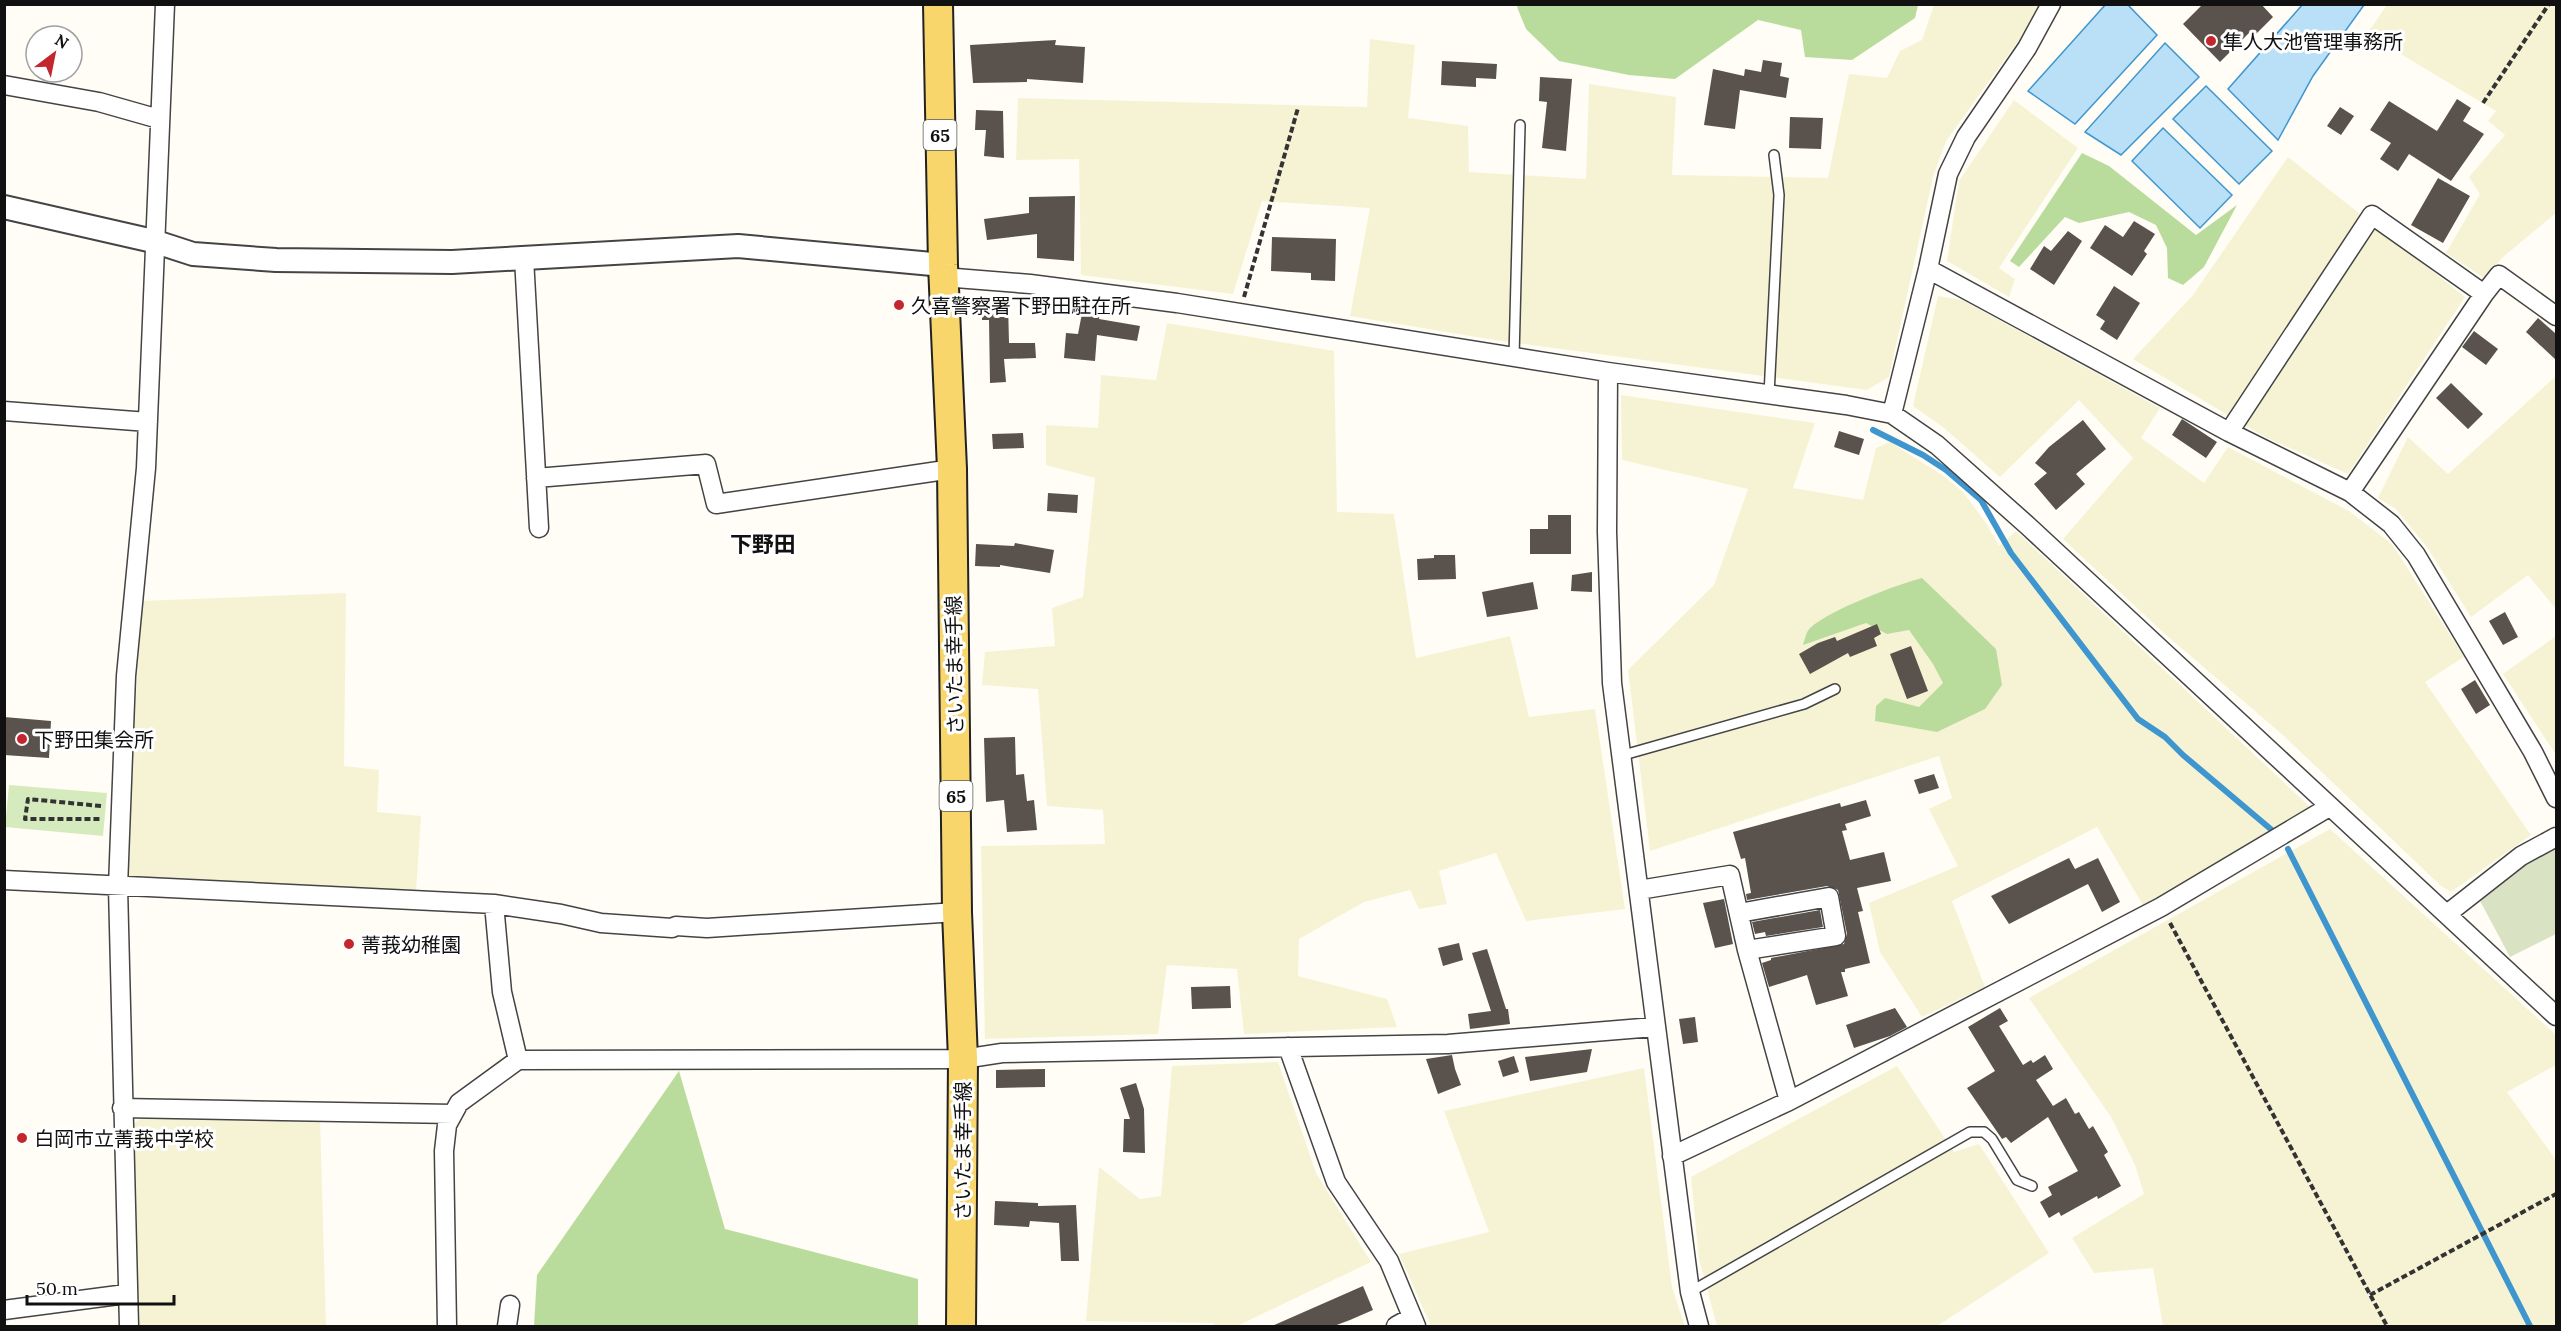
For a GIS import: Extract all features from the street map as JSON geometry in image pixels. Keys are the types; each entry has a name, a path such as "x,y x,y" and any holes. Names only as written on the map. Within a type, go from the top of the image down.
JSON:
{"main road":[{"name":"さいたま幸手線","path":"938,4 943,271 952,469 957,912 963,1059 961,1326"}],"street":[{"path":"129,1326 126,1294 118,887 126,676 146,468 153,241 165,4"},
{"path":"1892,414 1928,268 1948,174 1966,137 2027,48 2051,4"},
{"path":"4,85 99,102 159,118"},
{"path":"4,207 153,241 193,254 276,260 453,262 738,246 943,271 1240,312 1608,372 1892,414 1937,445 2028,526 2556,1016"},
{"path":"2229,432 2372,215 2484,294"},
{"path":"524,258 539,528"},
{"path":"1928,268 2229,432 2350,492 2391,524 2416,555 2533,752 2556,798"},
{"path":"2350,492 2499,274 2556,316"},
{"path":"1608,372 1607,532 1611,683 1690,1292 1699,1326"},
{"path":"4,411 148,422"},
{"path":"536,478 706,464 716,504 952,469"},
{"path":"1672,1156 1789,1101 2161,907 2329,807"},
{"path":"2447,914 2521,856 2556,837"},
{"path":"1639,890 1730,875 1747,950 1789,1101"},
{"path":"4,879 118,887 494,904 561,914 601,923 672,928 707,928 957,912"},
{"path":"1738,913 1829,897 1836,936 1747,950"},
{"path":"494,904 502,992 518,1060"},
{"path":"447,1326 444,1151 447,1125 459,1103 518,1060 963,1059 1002,1053 1448,1044 1654,1027"},
{"path":"1288,1047 1336,1182 1389,1261 1414,1322 1396,1326"},
{"path":"122,1108 453,1114"},
{"path":"4,1310 126,1294"},
{"path":"507,1326 510,1305"}],"lane":[{"path":"1514,357 1520,125"},
{"path":"1769,394 1779,195 1774,155"},
{"path":"1620,756 1804,704 1835,689"},
{"path":"1690,1292 1970,1132 1984,1132 1992,1139 2017,1180 2032,1186"}],"path":[{"path":"2483,103 2549,4"},
{"path":"1240,312 1298,108"},
{"path":"101,806 28,799 25,819 101,819"},
{"path":"2161,907 2387,1326"},
{"path":"2370,1295 2556,1194"}],"shaded area":[{"path":"1934,5 2039,5 2029,26 1946,141 1933,177 1889,377 1867,390 1495,340 1350,316 1370,208 1262,201 1233,294 1081,275 1079,159 1016,160 1018,98 1367,107 1370,39 1415,45 1408,118 1468,126 1469,172 1586,179 1589,84 1676,97 1672,175 1828,178 1849,74 1887,78 1900,51 1922,40"},
{"path":"2387,5 2556,5 2556,213 2503,257 2484,278 2446,253 2480,194 2469,177 2505,135 2488,121 2496,111 2367,34"},
{"path":"2014,100 2078,148 1999,268 2015,279 2009,297 1947,261 1959,181"},
{"path":"2288,157 2465,297 2348,474 2265,437 2133,359 2193,295"},
{"path":"1938,296 1962,300 2160,408 2141,438 2204,483 2228,447 2349,511 2392,544 2464,657 2425,682 2531,835 2451,892 2441,886 2284,736 2165,634 2063,539 2133,458 2079,400 2000,477 1944,428 1913,406"},
{"path":"1167,323 1334,351 1337,512 1394,514 1416,658 1510,636 1529,717 1595,709 1625,909 1526,921 1496,853 1439,871 1447,904 1419,909 1410,890 1364,902 1299,939 1298,976 1387,999 1397,1027 1244,1034 1237,969 1167,965 1158,1034 985,1039 981,846 1105,844 1103,810 1047,806 1038,689 982,685 985,652 1055,646 1052,608 1083,597 1095,478 1046,465 1046,425 1098,428 1101,375 1156,380"},
{"path":"2556,376 2556,609 2528,575 2471,617 2427,547 2396,509 2378,498 2408,437 2448,474"},
{"path":"1621,395 1815,423 1793,488 1863,500 1876,448 1890,442 1942,475 1963,492 1986,523 1999,546 2016,531 2309,806 2309,812 2144,907 2097,827 1952,901 1985,987 1922,1017 1880,952 1869,903 1958,866 1929,809 1952,798 1939,756 1650,851 1628,670 1714,585 1748,489 1622,460"},
{"path":"346,593 344,766 379,770 377,812 421,816 416,892 125,876 142,601"},
{"path":"2556,636 2556,755 2503,674"},
{"path":"2330,829 2556,1035 2556,1065 2507,1092 2556,1160 2556,1326 2163,1326 2153,1268 2094,1273 2072,1238 2144,1194 2135,1165 2111,1117 2029,998"},
{"path":"1278,1062 1316,1173 1371,1262 1237,1326 1215,1326 1213,1323 1086,1321 1099,1167 1140,1199 1161,1196 1172,1066"},
{"path":"1897,1066 1954,1152 1979,1144 2049,1253 1937,1326 1717,1326 1699,1259 1691,1177"},
{"path":"1644,1068 1672,1287 1685,1326 1431,1326 1399,1254 1489,1232 1444,1111"},
{"path":"141,1118 320,1119 326,1326 139,1326 130,1127"}],"green space":[{"path":"1519,5 1918,5 1915,18 1852,60 1805,57 1801,30 1758,20 1675,79 1629,75 1559,61 1526,29 1517,7"},
{"path":"2082,153 2109,166 2196,235 2237,205 2204,267 2183,285 2168,278 2167,248 2156,225 2129,212 2079,223 2065,217 2019,267 2010,261"},
{"path":"1922,578 1996,649 2002,685 1985,709 1937,732 1875,721 1876,706 1885,698 1919,707 1943,683 1933,664 1909,630 1887,634 1866,623 1803,645 1810,628 1819,621 1880,592"},
{"path":"9,785 107,793 103,836 5,827"},
{"path":"2556,845 2556,934 2510,957 2479,899 2518,866"},
{"path":"679,1071 725,1229 918,1279 918,1326 534,1326 537,1275"}],"water":[{"path":"2106,4 2128,5 2157,35 2075,124 2028,91"},
{"path":"2303,4 2364,5 2313,76 2278,140 2228,89"},
{"path":"2165,43 2199,77 2121,155 2085,132"},
{"path":"2206,86 2272,151 2239,184 2173,119"},
{"path":"2163,128 2232,195 2200,228 2132,161"}],"building":[{"path":"2203,4 2261,4 2273,17 2256,34 2252,30 2220,62 2183,24"},
{"path":"1056,40 1055,45 1085,47 1083,83 1027,79 1027,82 973,83 970,45"},
{"path":"1763,60 1782,63 1780,76 1789,78 1786,98 1740,90 1735,129 1704,125 1713,69 1744,76 1745,69 1761,72"},
{"path":"1442,61 1497,64 1496,79 1476,78 1476,87 1441,85"},
{"path":"1540,77 1572,79 1566,151 1542,148 1547,102 1539,101"},
{"path":"2457,99 2471,108 2463,121 2484,134 2451,181 2409,154 2398,171 2380,159 2391,143 2370,130 2389,101 2437,131"},
{"path":"2340,107 2354,116 2341,135 2327,126"},
{"path":"976,110 1003,111 1004,158 984,156 986,130 975,130"},
{"path":"1790,117 1823,118 1821,149 1789,148"},
{"path":"2438,178 2470,196 2443,243 2411,225"},
{"path":"1075,196 1074,261 1037,258 1037,234 987,240 984,219 1029,213 1029,197"},
{"path":"2134,221 2155,234 2144,251 2147,254 2132,276 2090,248 2105,225 2123,237"},
{"path":"2068,231 2082,241 2054,285 2030,269 2044,246 2051,251"},
{"path":"1272,237 1336,239 1335,281 1311,280 1311,273 1271,271"},
{"path":"2114,286 2140,303 2117,340 2100,329 2105,321 2096,315"},
{"path":"982,303 1008,303 1009,343 1035,343 1036,358 1004,359 1006,382 990,383 989,320 982,320"},
{"path":"1083,308 1100,311 1099,319 1140,326 1137,341 1097,335 1095,361 1064,358 1066,333 1078,334"},
{"path":"2538,318 2556,334 2556,360 2526,332"},
{"path":"2474,331 2498,349 2486,365 2462,347"},
{"path":"2451,383 2483,414 2468,429 2436,398"},
{"path":"2182,419 2217,442 2206,458 2172,435"},
{"path":"2083,420 2106,449 2076,474 2085,484 2056,510 2034,484 2047,473 2035,463 2049,447"},
{"path":"1839,431 1864,439 1859,455 1834,447"},
{"path":"1023,433 1024,448 993,449 992,434"},
{"path":"1048,493 1078,495 1077,513 1047,511"},
{"path":"1548,515 1571,515 1571,554 1530,554 1530,529 1548,529"},
{"path":"1015,543 1054,550 1050,573 1000,565 1000,567 975,566 976,544 1014,546"},
{"path":"1434,555 1455,555 1456,579 1418,580 1417,559 1434,558"},
{"path":"1592,572 1592,592 1571,591 1572,575"},
{"path":"1533,582 1538,609 1487,617 1482,592"},
{"path":"2505,612 2518,637 2503,645 2489,621"},
{"path":"1877,624 1881,634 1874,638 1877,646 1850,657 1848,653 1810,674 1799,654 1818,643 1835,637 1837,641"},
{"path":"1911,646 1928,691 1907,699 1890,654"},
{"path":"2475,680 2490,705 2476,714 2461,689"},
{"path":"4,717 51,721 49,758 4,755"},
{"path":"1015,737 1016,775 1024,774 1027,801 1034,800 1037,830 1007,832 1004,800 986,802 984,738"},
{"path":"1934,774 1939,788 1919,794 1914,780"},
{"path":"1866,800 1871,816 1845,824 1847,830 1842,831 1850,860 1884,852 1891,881 1857,888 1863,911 1858,912 1870,963 1841,972 1848,996 1816,1005 1807,975 1769,987 1762,963 1771,958 1844,944 1847,934 1838,890 1827,886 1747,900 1746,894 1751,893 1745,858 1741,859 1733,832 1840,803 1841,807"},
{"path":"2069,858 2075,869 2098,858 2120,902 2102,912 2088,884 2009,924 1991,896"},
{"path":"1724,899 1733,944 1715,948 1703,903"},
{"path":"1820,910 1823,927 1766,936 1765,932 1755,934 1752,922"},
{"path":"1459,943 1463,960 1443,966 1438,948"},
{"path":"1487,949 1506,1009 1508,1009 1510,1024 1470,1029 1468,1014 1491,1011 1472,953"},
{"path":"1230,986 1231,1008 1192,1009 1191,987"},
{"path":"1895,1008 1907,1027 1890,1036 1854,1048 1846,1025"},
{"path":"2000,1008 2008,1021 1999,1026 2023,1065 2031,1060 2033,1063 2045,1055 2053,1069 2036,1080 2053,1106 2066,1098 2075,1114 2079,1112 2089,1129 2093,1126 2108,1152 2104,1155 2121,1186 2061,1216 2059,1212 2049,1218 2040,1202 2052,1195 2048,1187 2078,1171 2048,1117 2011,1143 2006,1137 2002,1139 1967,1088 1995,1071 1968,1027"},
{"path":"1695,1017 1698,1042 1683,1044 1679,1019"},
{"path":"1592,1049 1587,1072 1530,1081 1525,1057"},
{"path":"1452,1055 1461,1085 1438,1094 1426,1059"},
{"path":"1514,1056 1519,1072 1503,1077 1498,1061"},
{"path":"1045,1069 1045,1087 996,1088 996,1070"},
{"path":"1136,1083 1144,1109 1145,1153 1123,1152 1124,1119 1130,1119 1120,1088"},
{"path":"995,1201 1038,1203 1038,1206 1076,1205 1079,1261 1061,1261 1059,1223 1030,1221 1029,1227 994,1225"},
{"path":"1363,1286 1373,1310 1334,1326 1272,1326"}],"waterway":[{"path":"1873,430 1923,455 1946,470 1981,500 2011,553 2138,719 2165,737 2273,831"},
{"path":"2288,849 2530,1326"}],"place":[{"name":"隼人大池管理事務所","path":"2211,41"},
{"name":"久喜警察署下野田駐在所","path":"899,305"},
{"name":"下野田集会所","path":"22,739"},
{"name":"菁莪幼稚園","path":"349,944"},
{"name":"白岡市立菁莪中学校","path":"22,1138"}],"district":[{"name":"下野田","path":"763,544"}]}
